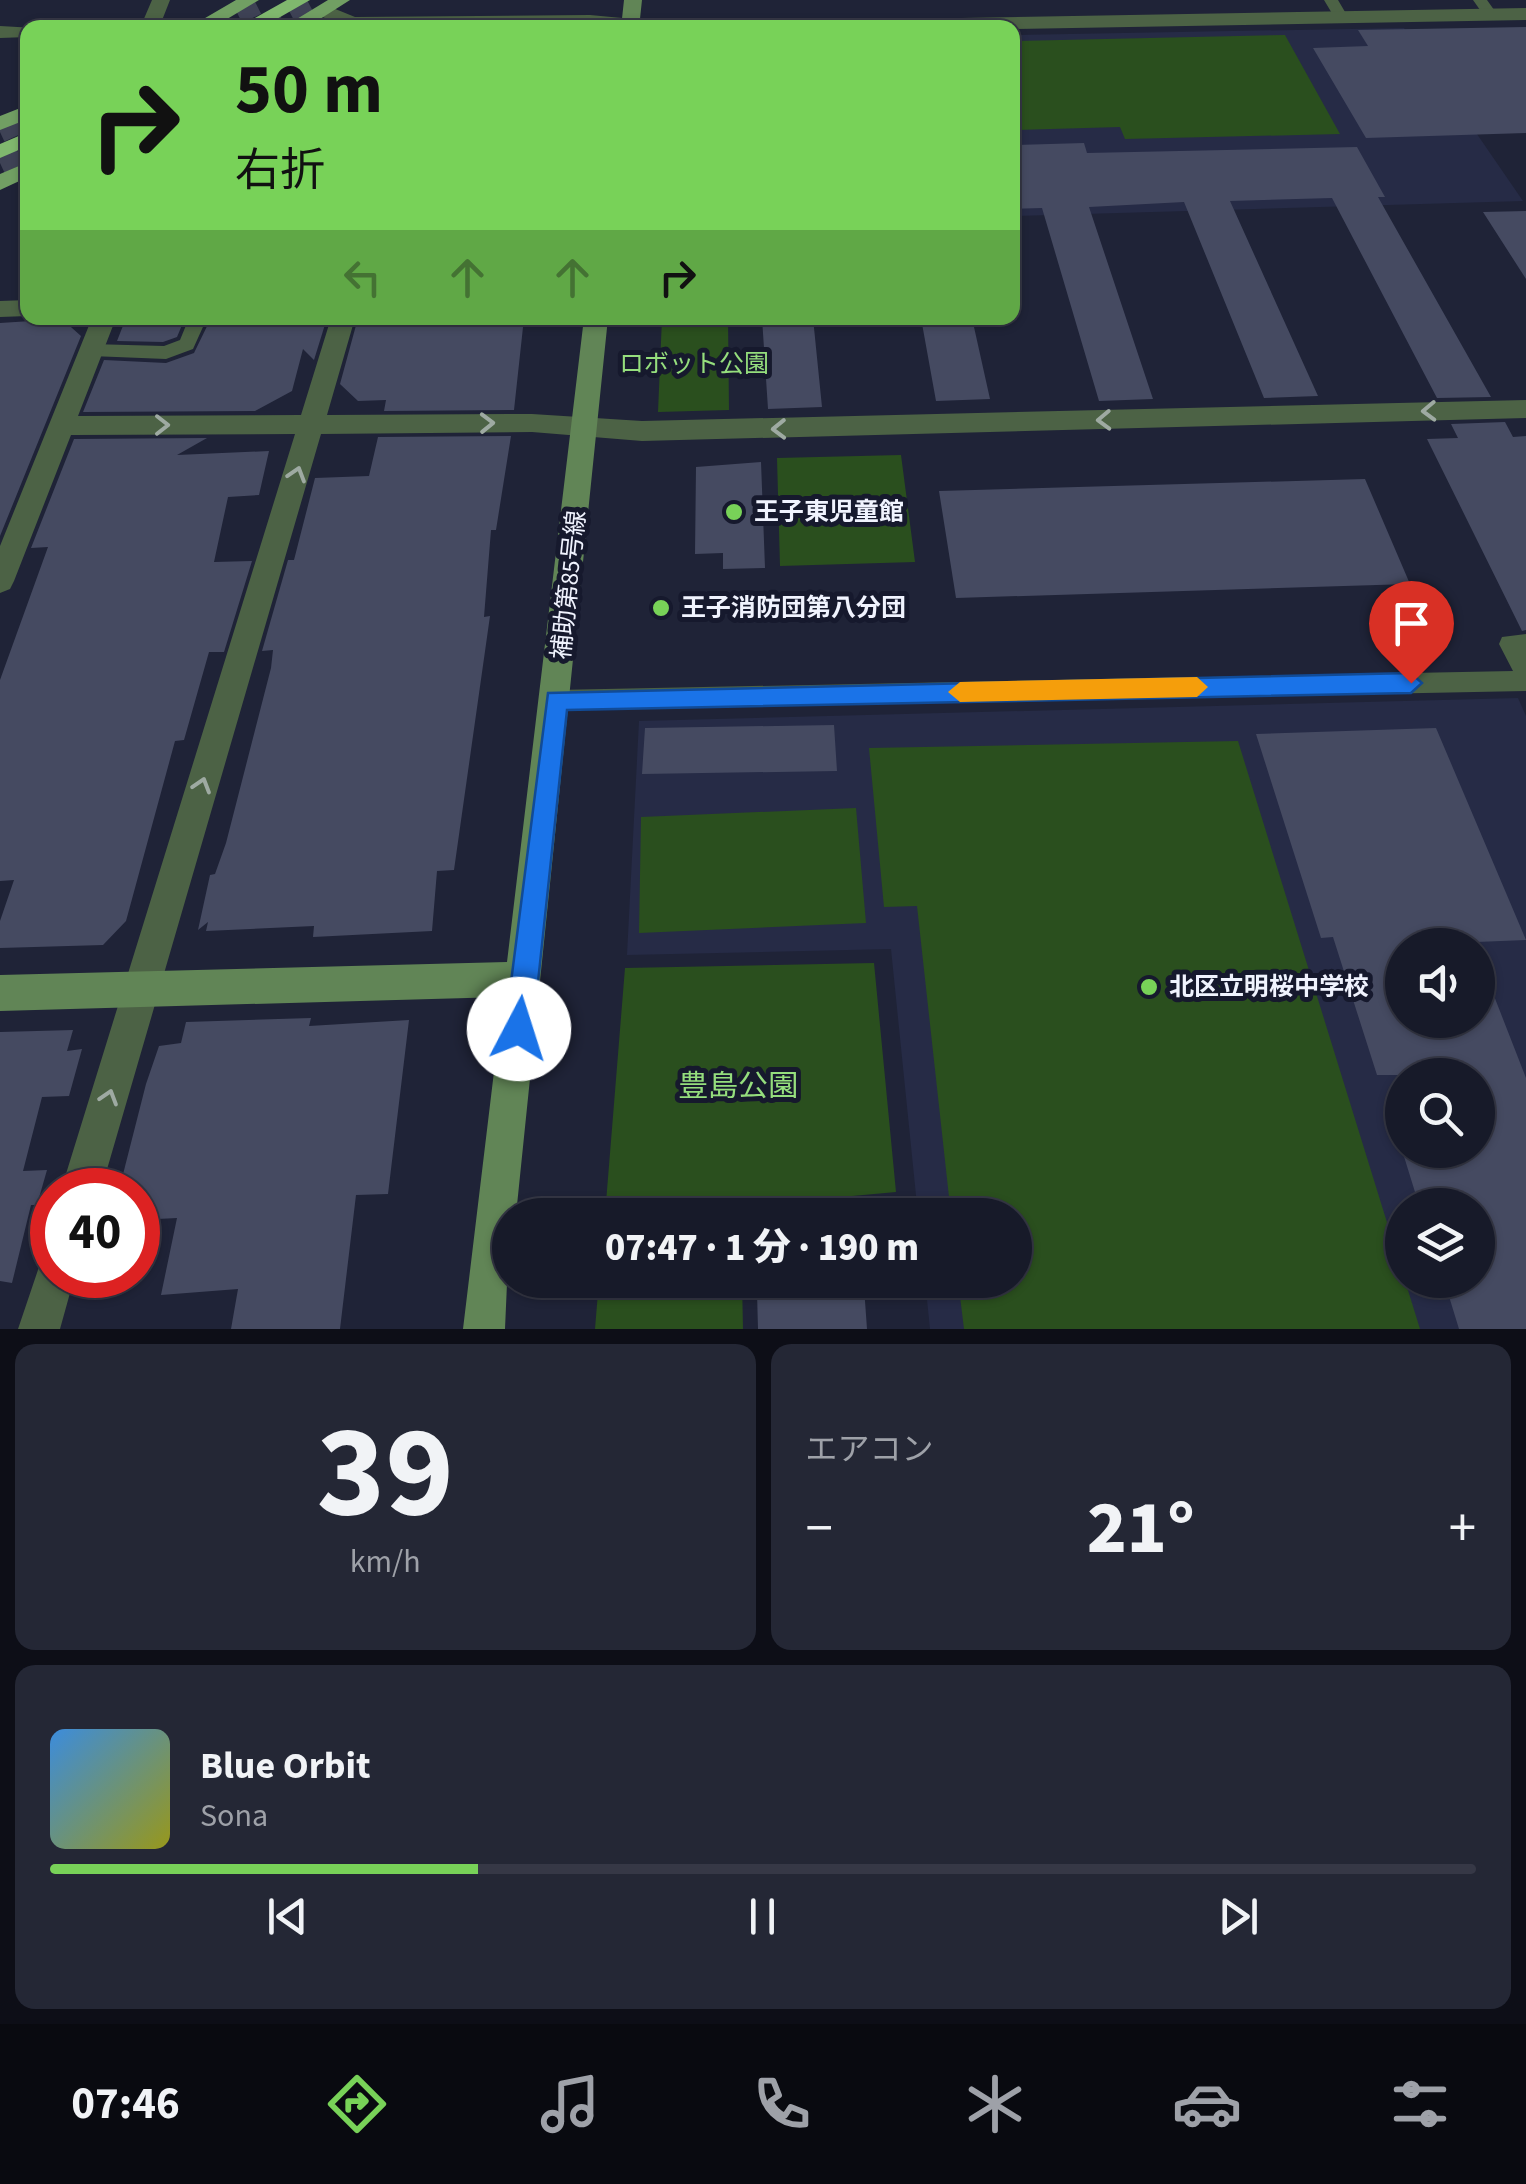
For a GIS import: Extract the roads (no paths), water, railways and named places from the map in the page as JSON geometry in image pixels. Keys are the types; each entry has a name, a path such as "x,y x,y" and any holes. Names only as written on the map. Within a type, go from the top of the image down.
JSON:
{"highway":[{"path":"240,20 279,0"},
{"path":"261,20 300,0"}],"main road":[{"path":"211,20 250,0"},
{"path":"305,20 332,5"}],"street":[{"path":"977,20 1336,8 1485,7 1526,14"},
{"path":"0,582 65,426 101,325"},
{"path":"87,1168 341,325"},
{"name":"補助第85号線","path":"484,1329 595,325"},
{"path":"65,426 532,423 585,428 857,427 1526,409"},
{"path":"0,993 523,979"},
{"path":"39,1329 49,1298"}],"lane":[{"path":"91,350 166,354 187,344 195,325"},
{"path":"556,700 1526,678 1510,644 1526,643"}],"tunnel":[{"path":"226,20 265,0"},
{"path":"278,20 316,0"},
{"path":"0,132 20,123"},
{"path":"0,163 20,154"}],"place":[{"name":"王子東児童館","path":"734,512"},
{"name":"王子消防団第八分団","path":"661,608"},
{"name":"北区立明桜中学校","path":"1149,987"}],"park label":[{"name":"ロボット公園","path":"694,364"},
{"name":"豊島公園","path":"738,1086"}]}
